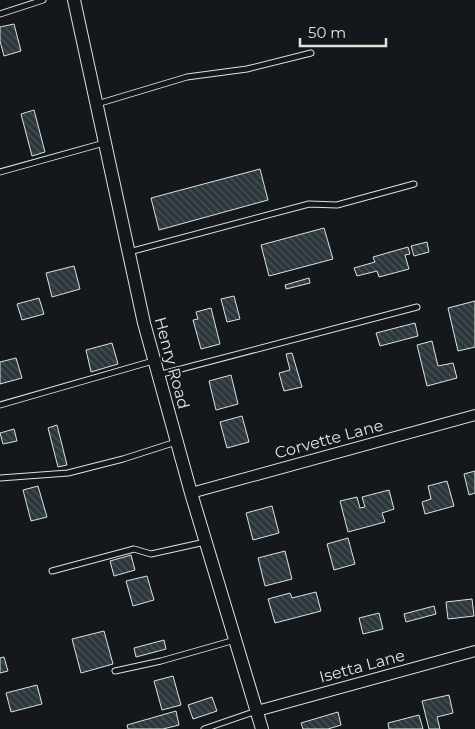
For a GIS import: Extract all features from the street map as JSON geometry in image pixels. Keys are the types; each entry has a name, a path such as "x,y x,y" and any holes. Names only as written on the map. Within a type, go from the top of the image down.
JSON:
{"street":[{"name":"Henry Road","path":"74,0 153,361 262,729"},
{"name":"Corvette Lane","path":"191,493 475,414"},
{"name":"Isetta Lane","path":"257,711 475,651"}],"lane":[{"path":"0,14 43,0"},
{"path":"96,104 186,77 257,67 311,53"},
{"path":"0,172 105,143"},
{"path":"128,252 309,204 337,205 414,184"},
{"path":"158,375 417,307"},
{"path":"0,405 153,361"},
{"path":"0,478 68,474 176,442"},
{"path":"52,571 134,549 151,554 206,542"},
{"path":"115,671 160,661 235,640"},
{"path":"204,729 257,711"}],"building":[{"path":"14,24 21,51 4,56 0,41 0,27"},
{"path":"34,110 45,152 32,156 21,114"},
{"path":"260,169 268,200 159,230 151,198"},
{"path":"324,228 333,259 269,276 261,245"},
{"path":"427,242 429,252 414,256 411,246"},
{"path":"408,247 410,254 405,255 409,269 379,277 377,271 357,276 354,268 375,262 373,257"},
{"path":"74,266 80,289 52,297 46,273"},
{"path":"309,278 310,283 286,289 285,285"},
{"path":"234,296 240,319 227,322 221,299"},
{"path":"39,298 44,314 22,320 17,304"},
{"path":"475,301 475,347 458,351 448,308"},
{"path":"211,308 220,344 201,349 193,320 198,319 196,312"},
{"path":"415,323 418,336 380,346 376,333"},
{"path":"432,341 438,366 453,363 457,378 427,386 417,345"},
{"path":"112,343 118,364 91,372 86,350"},
{"path":"292,353 302,387 284,391 279,373 290,370 286,354"},
{"path":"16,358 22,378 0,384 0,362"},
{"path":"231,375 238,404 216,410 209,381"},
{"path":"242,416 249,442 227,448 220,422"},
{"path":"57,425 67,465 58,467 48,428"},
{"path":"14,429 17,441 3,444 0,433"},
{"path":"475,471 475,493 469,495 464,474"},
{"path":"447,481 454,506 425,514 422,502 431,499 428,486"},
{"path":"38,486 47,517 31,521 23,490"},
{"path":"389,490 394,509 382,513 385,522 348,532 340,501 357,497 360,508 365,507 362,497"},
{"path":"272,506 279,533 253,540 246,513"},
{"path":"348,538 355,564 334,570 327,544"},
{"path":"285,551 292,579 265,586 258,558"},
{"path":"131,555 135,570 114,576 110,561"},
{"path":"147,576 154,600 133,606 126,581"},
{"path":"316,592 321,611 275,623 268,599 290,593 292,598"},
{"path":"472,599 474,616 448,619 446,602"},
{"path":"434,606 436,614 406,622 404,614"},
{"path":"379,613 383,629 363,634 359,618"},
{"path":"104,631 113,664 81,673 72,639"},
{"path":"164,640 166,649 136,657 134,648"},
{"path":"4,657 8,671 0,673 0,658"},
{"path":"173,676 181,705 162,710 154,681"},
{"path":"37,685 42,704 11,712 6,693"},
{"path":"449,695 453,713 437,717 440,729 429,729 422,701"},
{"path":"212,697 217,711 193,719 188,705"},
{"path":"176,711 179,725 163,729 128,729 127,725"},
{"path":"338,712 341,725 328,729 303,729 301,723"},
{"path":"419,715 423,729 389,729 388,723"}]}
